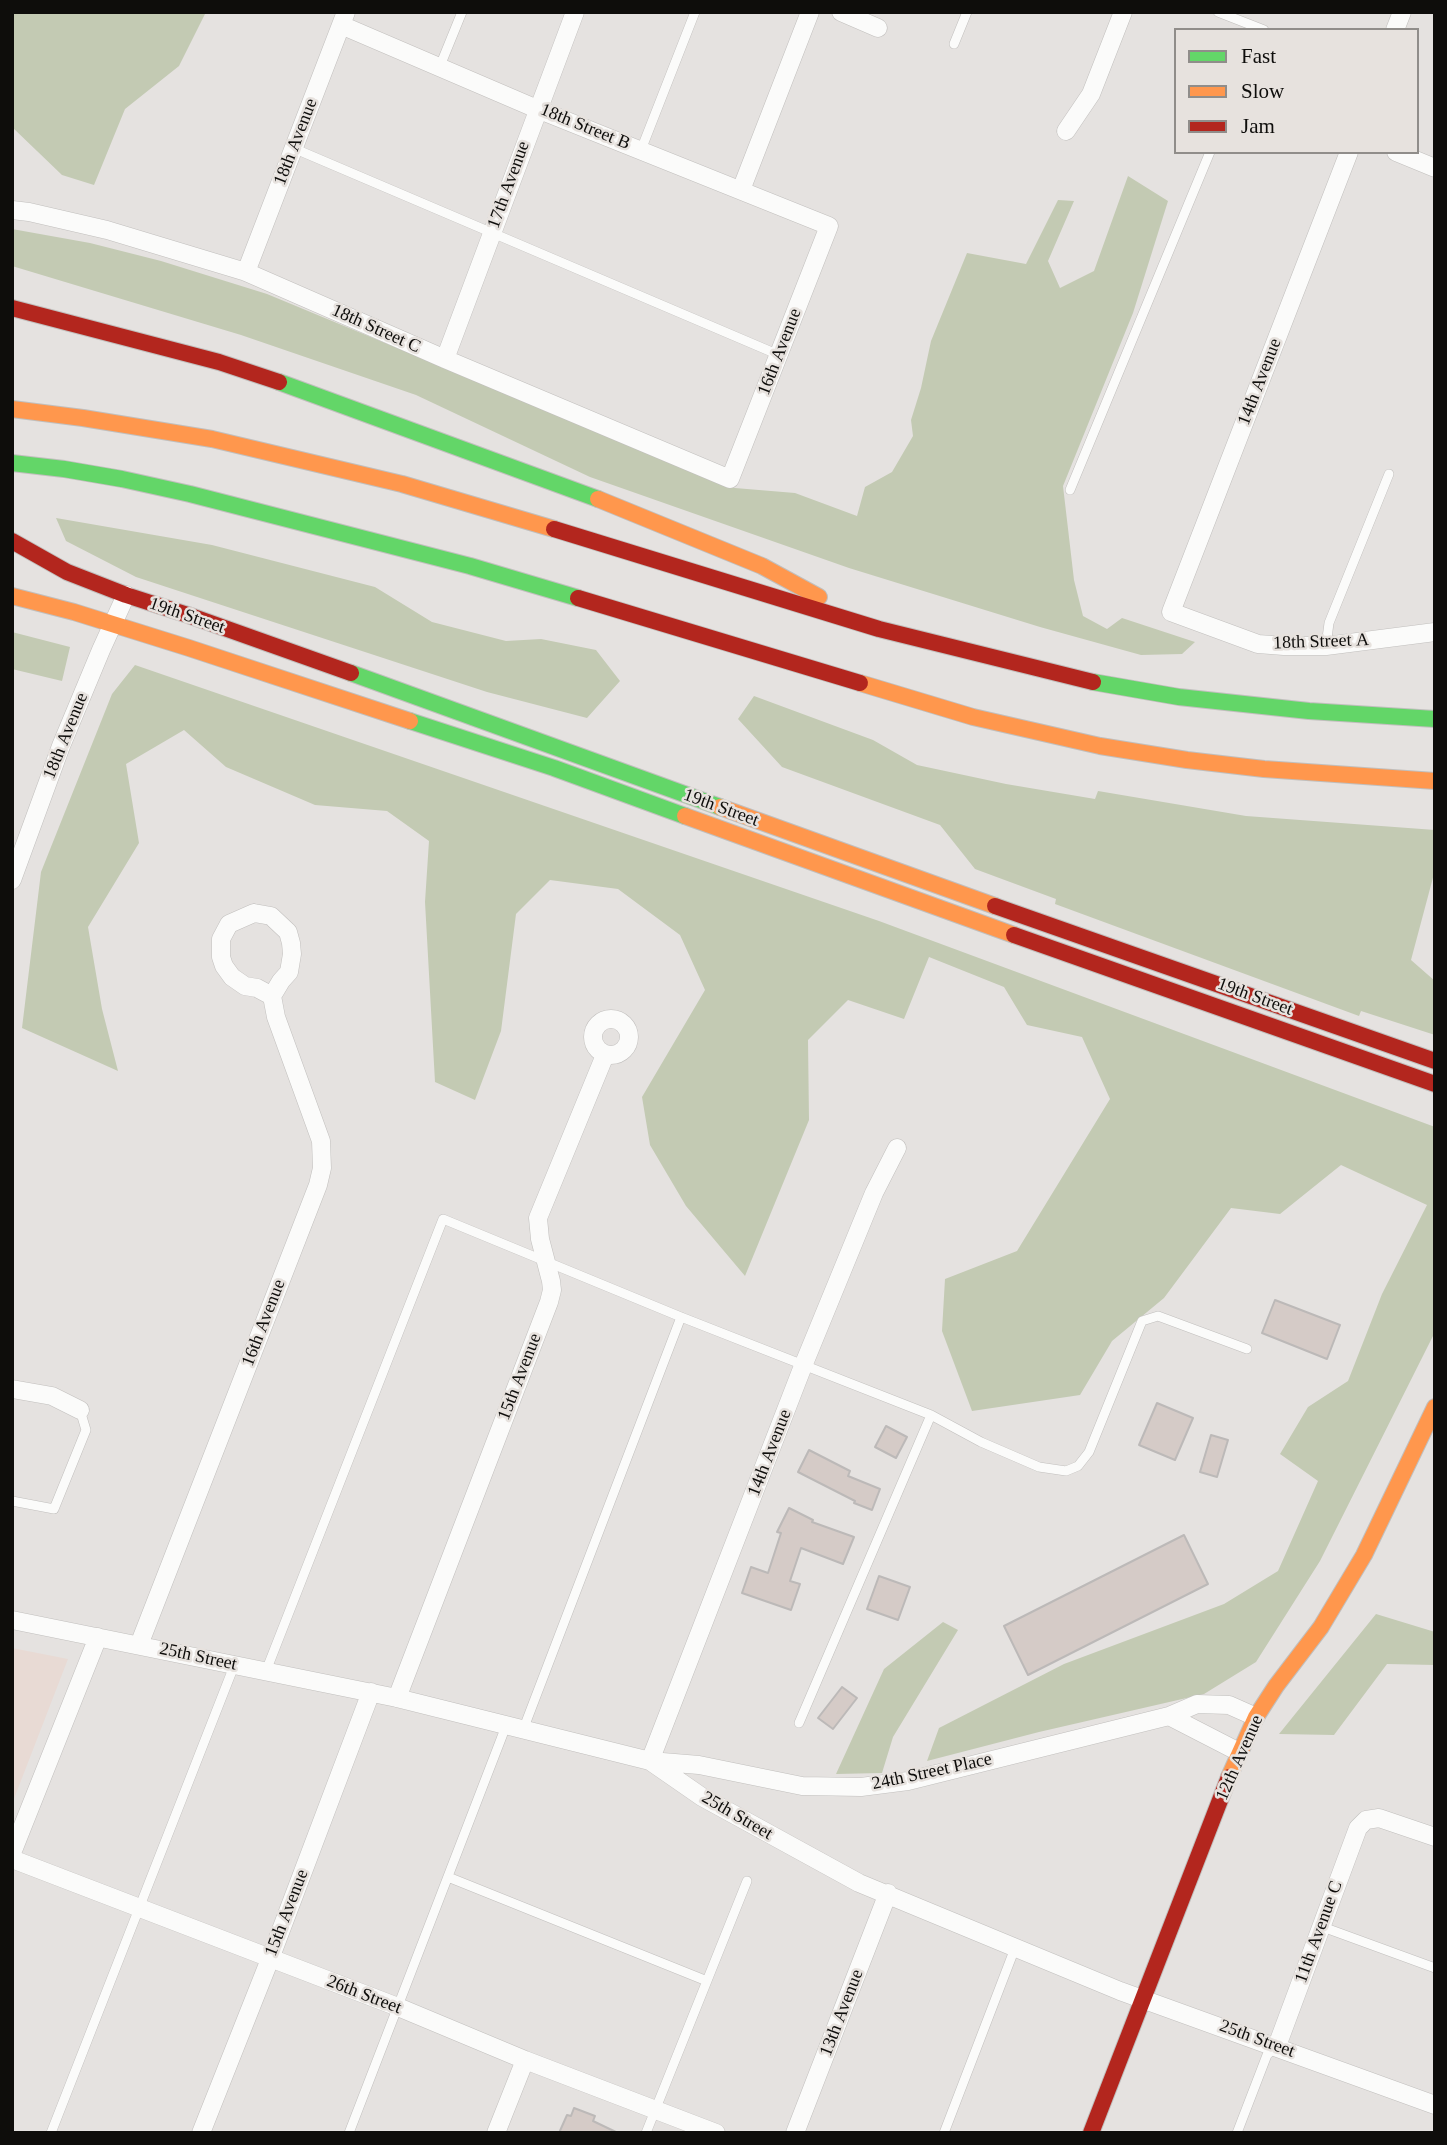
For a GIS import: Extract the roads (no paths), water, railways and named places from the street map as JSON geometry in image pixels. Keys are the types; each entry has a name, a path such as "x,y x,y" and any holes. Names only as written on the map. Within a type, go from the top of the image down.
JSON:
{"main road":[{"path":"12,309 83,325 219,362 386,421 616,506 762,566 878,629"},
{"path":"12,409 212,439 402,484 878,629 1092,682 1179,697 1309,711 1435,719"},
{"path":"12,463 111,477 190,494 470,566 973,718 1100,746 1187,760 1264,769 1435,781"},
{"name":"19th Street","path":"12,541 67,572 126,595 1435,1061"},
{"name":"19th Street","path":"12,596 113,624 554,768 1435,1084"},
{"name":"12th Avenue","path":"1091,2133 1239,1752 1256,1717 1276,1686 1321,1628 1364,1555 1435,1407"}],"street":[{"name":"17th Avenue","path":"445,359 575,12"},
{"path":"741,190 810,12"},
{"path":"841,12 878,28"},
{"path":"1066,131 1091,94 1124,12"},
{"name":"18th Street B","path":"344,19 440,66 537,108 830,226"},
{"name":"18th Avenue","path":"247,272 344,19"},
{"name":"14th Avenue","path":"1171,612 1348,154"},
{"path":"1401,154 1435,168"},
{"name":"18th Street C","path":"12,210 107,230 247,272 730,479"},
{"name":"16th Avenue","path":"730,479 830,226"},
{"name":"18th Avenue","path":"12,880 61,746 126,595"},
{"name":"18th Street A","path":"1171,612 1258,644 1326,646 1435,632"},
{"path":"254,913 271,916 288,932 291,943 289,972 272,996 257,988 245,986 232,977 221,957 221,939 229,924 254,913"},
{"name":"16th Avenue","path":"139,1645 318,1185 322,1168 321,1141 276,1017 272,996"},
{"name":"15th Avenue","path":"397,1698 549,1302 552,1290 538,1218 605,1055"},
{"name":"14th Avenue","path":"650,1760 803,1366 874,1193 897,1148"},
{"path":"12,1389 52,1396 80,1410"},
{"name":"25th Street","path":"12,1620 371,1692 650,1760 713,1803 859,1883 1120,1991 1435,2105"},
{"path":"12,1853 98,1637"},
{"name":"15th Avenue","path":"201,2133 371,1692"},
{"name":"24th Street Place","path":"650,1760 699,1765 802,1786 861,1787 908,1781 1169,1716 1197,1704 1230,1705 1256,1717"},
{"path":"1169,1716 1239,1752"},
{"name":"11th Avenue C","path":"1277,2046 1358,1828 1366,1820 1386,1819 1435,1837"},
{"name":"26th Street","path":"12,1859 716,2133"},
{"name":"13th Avenue","path":"795,2133 888,1894"},
{"path":"496,2133 525,2060"}],"lane":[{"path":"440,66 462,12"},
{"path":"641,150 695,12"},
{"path":"954,44 967,12"},
{"path":"1218,12 1259,28"},
{"path":"293,148 779,355"},
{"path":"1070,490 1209,154"},
{"path":"1326,646 1329,623 1389,474"},
{"path":"266,1671 443,1219 681,1317 931,1415 981,1442 1040,1467 1066,1471 1079,1466 1089,1452 1142,1321 1158,1316 1247,1349"},
{"path":"349,2133 449,1877 514,1728 681,1317"},
{"path":"12,1501 54,1509 86,1430 80,1410"},
{"path":"799,1723 931,1415"},
{"path":"51,2133 234,1665"},
{"path":"449,1877 707,1981"},
{"path":"646,2133 747,1881"},
{"path":"1320,1926 1435,1968"},
{"path":"944,2133 1016,1948"},
{"path":"1237,2133 1267,2055 1277,2046"}]}
